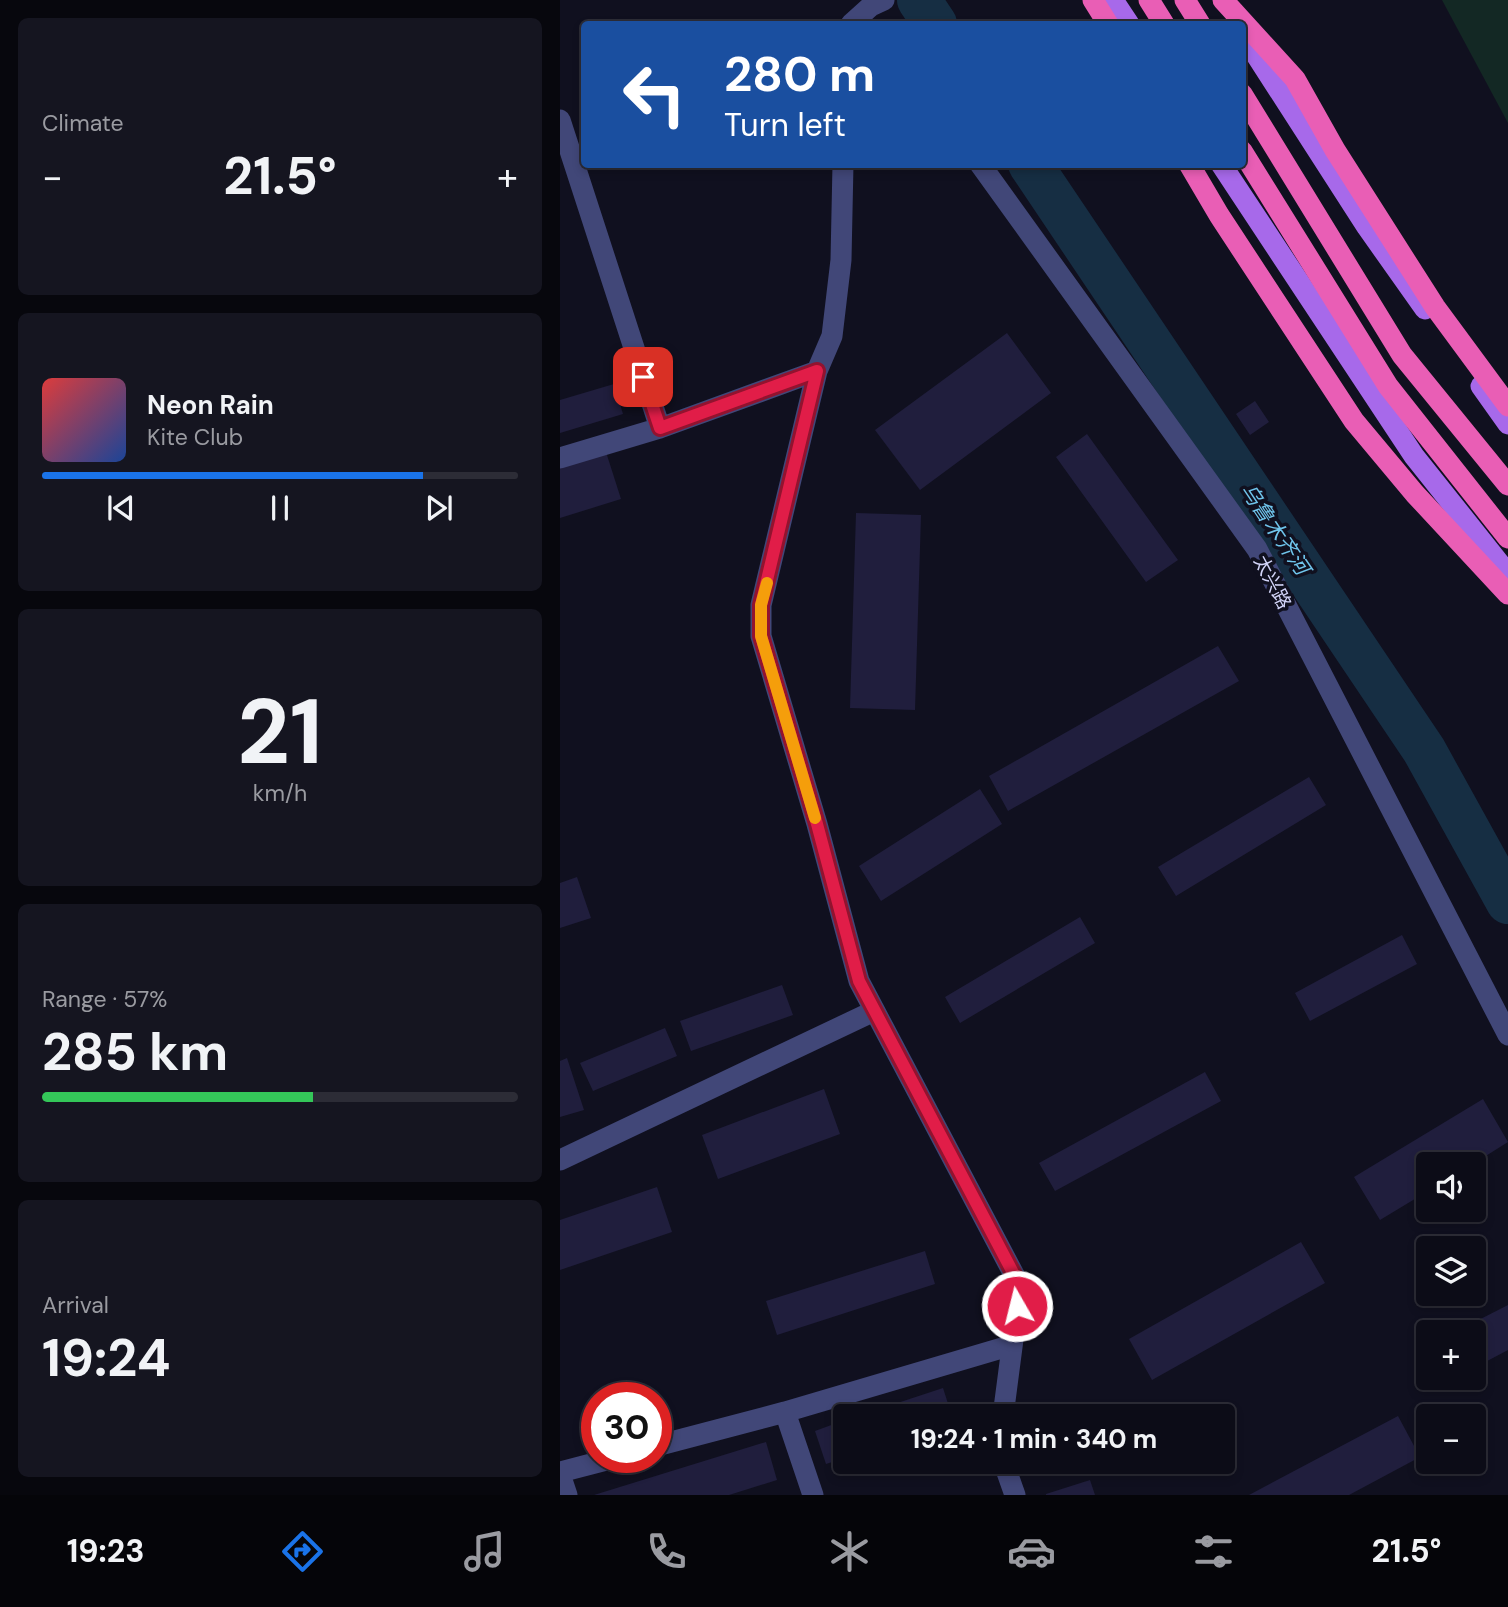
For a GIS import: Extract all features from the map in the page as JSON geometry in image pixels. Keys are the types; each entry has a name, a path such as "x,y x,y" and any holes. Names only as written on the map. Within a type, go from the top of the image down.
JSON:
{"highway":[{"path":"1093,0 1106,21"},
{"path":"1149,0 1162,21"},
{"path":"1185,0 1198,21"},
{"path":"1222,0 1241,21"},
{"path":"1246,26 1295,79 1335,150 1435,307 1508,406"},
{"path":"1246,101 1402,355 1508,485"},
{"path":"1246,157 1388,386 1508,538"},
{"path":"1191,168 1219,215 1354,421 1415,494 1508,594"}],"main road":[{"path":"1113,0 1127,21"},
{"path":"1222,0 1235,21"},
{"path":"1246,39 1367,227 1508,424"},
{"path":"1225,168 1414,456 1508,574"}],"street":[{"path":"854,21 874,2 882,21"},
{"path":"560,120 660,428"},
{"path":"843,168 841,260 832,336 817,371 761,605 761,636 817,824 859,981 1020,1286 1005,1404"},
{"name":"太兴路","path":"983,168 1256,549 1508,1035"},
{"path":"560,458 660,428 817,371"},
{"path":"560,1160 874,1010"},
{"path":"672,1442 785,1412 1012,1345"},
{"path":"785,1412 813,1495"},
{"path":"567,1495 560,1473 581,1467"},
{"path":"1008,1474 1015,1495"}],"green space":[{"path":"1442,0 1508,0 1508,123"}],"building":[{"path":"1007,333 1051,393 920,490 875,430"},
{"path":"614,384 623,414 560,433 560,400"},
{"path":"1255,401 1269,422 1250,435 1236,414"},
{"path":"1087,434 1178,560 1146,582 1056,457"},
{"path":"606,452 621,499 560,518 560,466"},
{"path":"856,513 921,515 915,710 850,708"},
{"path":"1218,646 1239,681 1008,811 989,776"},
{"path":"1309,777 1326,805 1176,896 1158,867"},
{"path":"980,789 1002,824 881,901 859,866"},
{"path":"577,877 591,918 560,928 560,883"},
{"path":"1080,917 1095,943 960,1023 945,997"},
{"path":"1402,935 1417,964 1310,1021 1295,993"},
{"path":"782,985 793,1015 691,1051 680,1021"},
{"path":"665,1028 677,1056 593,1091 580,1063"},
{"path":"567,1058 584,1110 560,1117 560,1061"},
{"path":"1205,1072 1221,1101 1055,1191 1039,1163"},
{"path":"824,1089 840,1134 718,1179 702,1135"},
{"path":"1483,1099 1508,1142 1486,1156 1486,1152 1416,1152 1416,1198 1380,1220 1354,1177"},
{"path":"657,1187 672,1232 560,1270 560,1220"},
{"path":"1301,1242 1325,1283 1152,1380 1129,1339"},
{"path":"925,1251 935,1284 777,1335 766,1301"},
{"path":"1508,1305 1508,1350 1486,1362 1486,1320 1479,1320"},
{"path":"943,1388 948,1404 894,1404"},
{"path":"1398,1416 1416,1450 1416,1459 1349,1495 1249,1495"},
{"path":"833,1424 833,1462 826,1464 815,1431"},
{"path":"766,1442 777,1480 729,1495 594,1495"},
{"path":"1090,1480 1095,1495 1046,1495 1046,1494"}],"waterway":[{"name":"乌鲁木齐河","path":"919,0 933,21"},
{"name":"乌鲁木齐河","path":"1033,168 1424,750 1508,902"}],"slow traffic":[{"path":"767,583 761,605 761,636 815,818"}],"route":[{"path":"643,377 660,428 817,371 761,605 761,636 817,824 859,981 1020,1286 1017,1306"}]}
